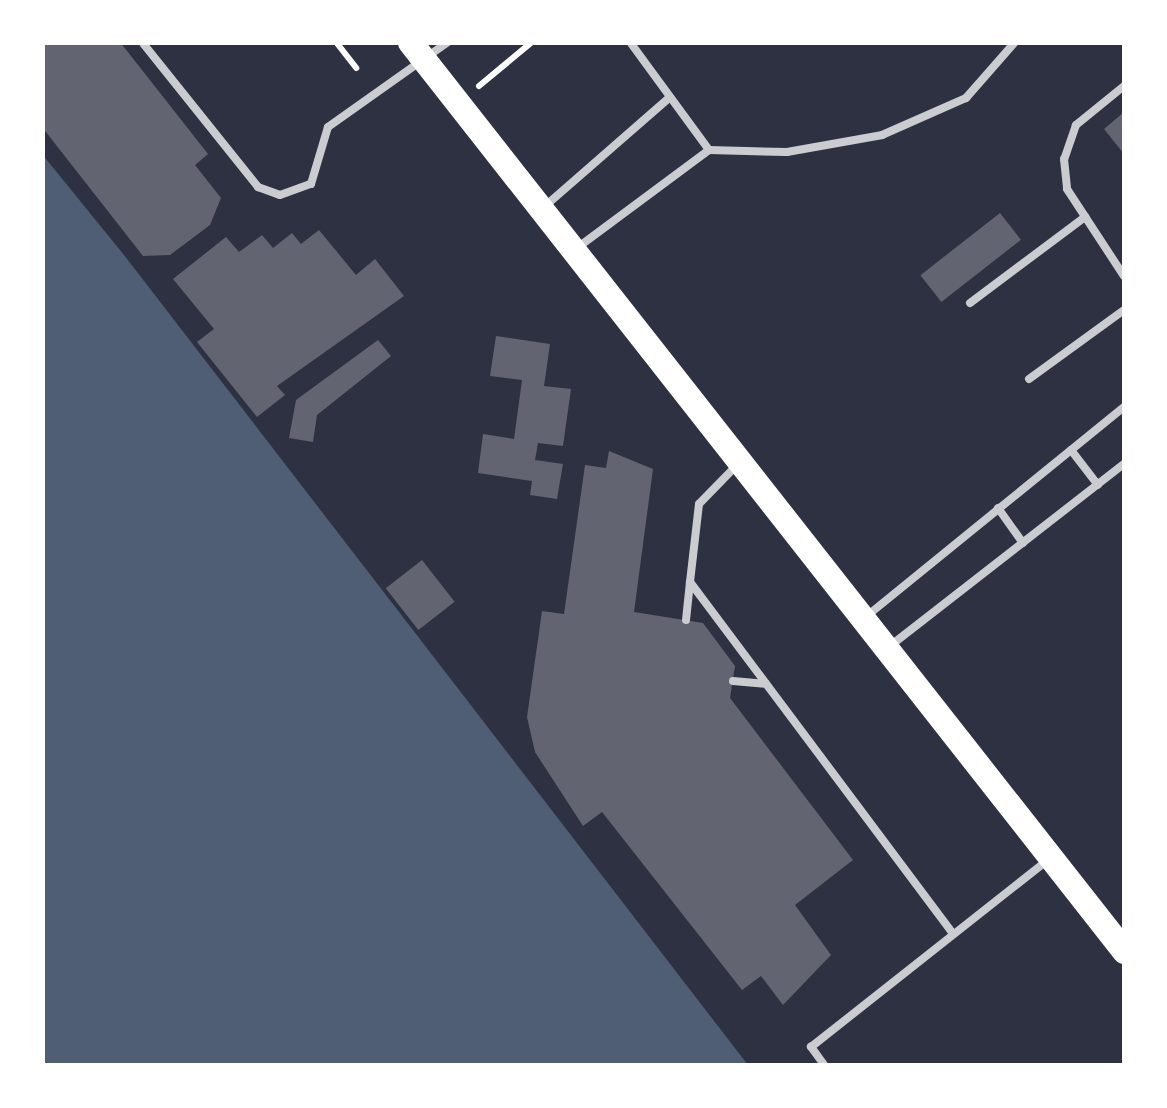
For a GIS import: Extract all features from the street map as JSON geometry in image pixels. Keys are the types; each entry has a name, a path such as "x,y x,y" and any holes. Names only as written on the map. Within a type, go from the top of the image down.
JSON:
{"main road":[{"path":"416,50 1124,951"}],"lane":[{"path":"142,42 258,187 280,195 311,184 328,127 416,50 448,42"},
{"path":"630,42 709,150"},
{"path":"574,250 709,150 787,152 882,135 966,98 1015,42"},
{"path":"1124,86 1076,125 1064,159 1067,188 1124,276"},
{"path":"542,210 669,98"},
{"path":"970,304 1085,216"},
{"path":"1029,380 1124,310"},
{"path":"864,619 1124,408"},
{"path":"1071,450 1098,485"},
{"path":"686,620 699,504 740,462"},
{"path":"887,649 1124,464"},
{"path":"998,508 1023,544"},
{"path":"690,582 953,934"},
{"path":"732,681 766,684"},
{"path":"826,1066 810,1047 1051,858"}],"path":[{"path":"336,42 356,68"},
{"path":"458,103 532,42"}],"water":[{"path":"42,154 124,255 748,1065 43,1065"}],"building":[{"path":"42,42 120,42 208,154 195,165 221,198 210,225 170,255 143,256 42,127"},
{"path":"1124,112 1124,154 1104,129"},
{"path":"1000,213 1021,240 941,302 920,275"},
{"path":"319,230 356,275 375,259 404,296 277,386 285,395 257,417 197,342 214,329 173,279 226,237 239,252 262,235 273,248 292,233 301,244"},
{"path":"496,336 550,344 544,386 571,389 563,446 538,443 535,460 563,464 557,499 530,495 532,481 478,473 483,434 514,439 522,380 490,376"},
{"path":"378,340 391,356 317,415 313,442 289,438 296,400"},
{"path":"609,451 653,469 634,612 703,623 735,666 730,698 853,860 795,905 831,955 783,1005 761,976 742,990 602,812 583,826 535,752 527,717 542,611 564,614 585,465 606,468"},
{"path":"422,560 455,602 418,630 386,588"}]}
